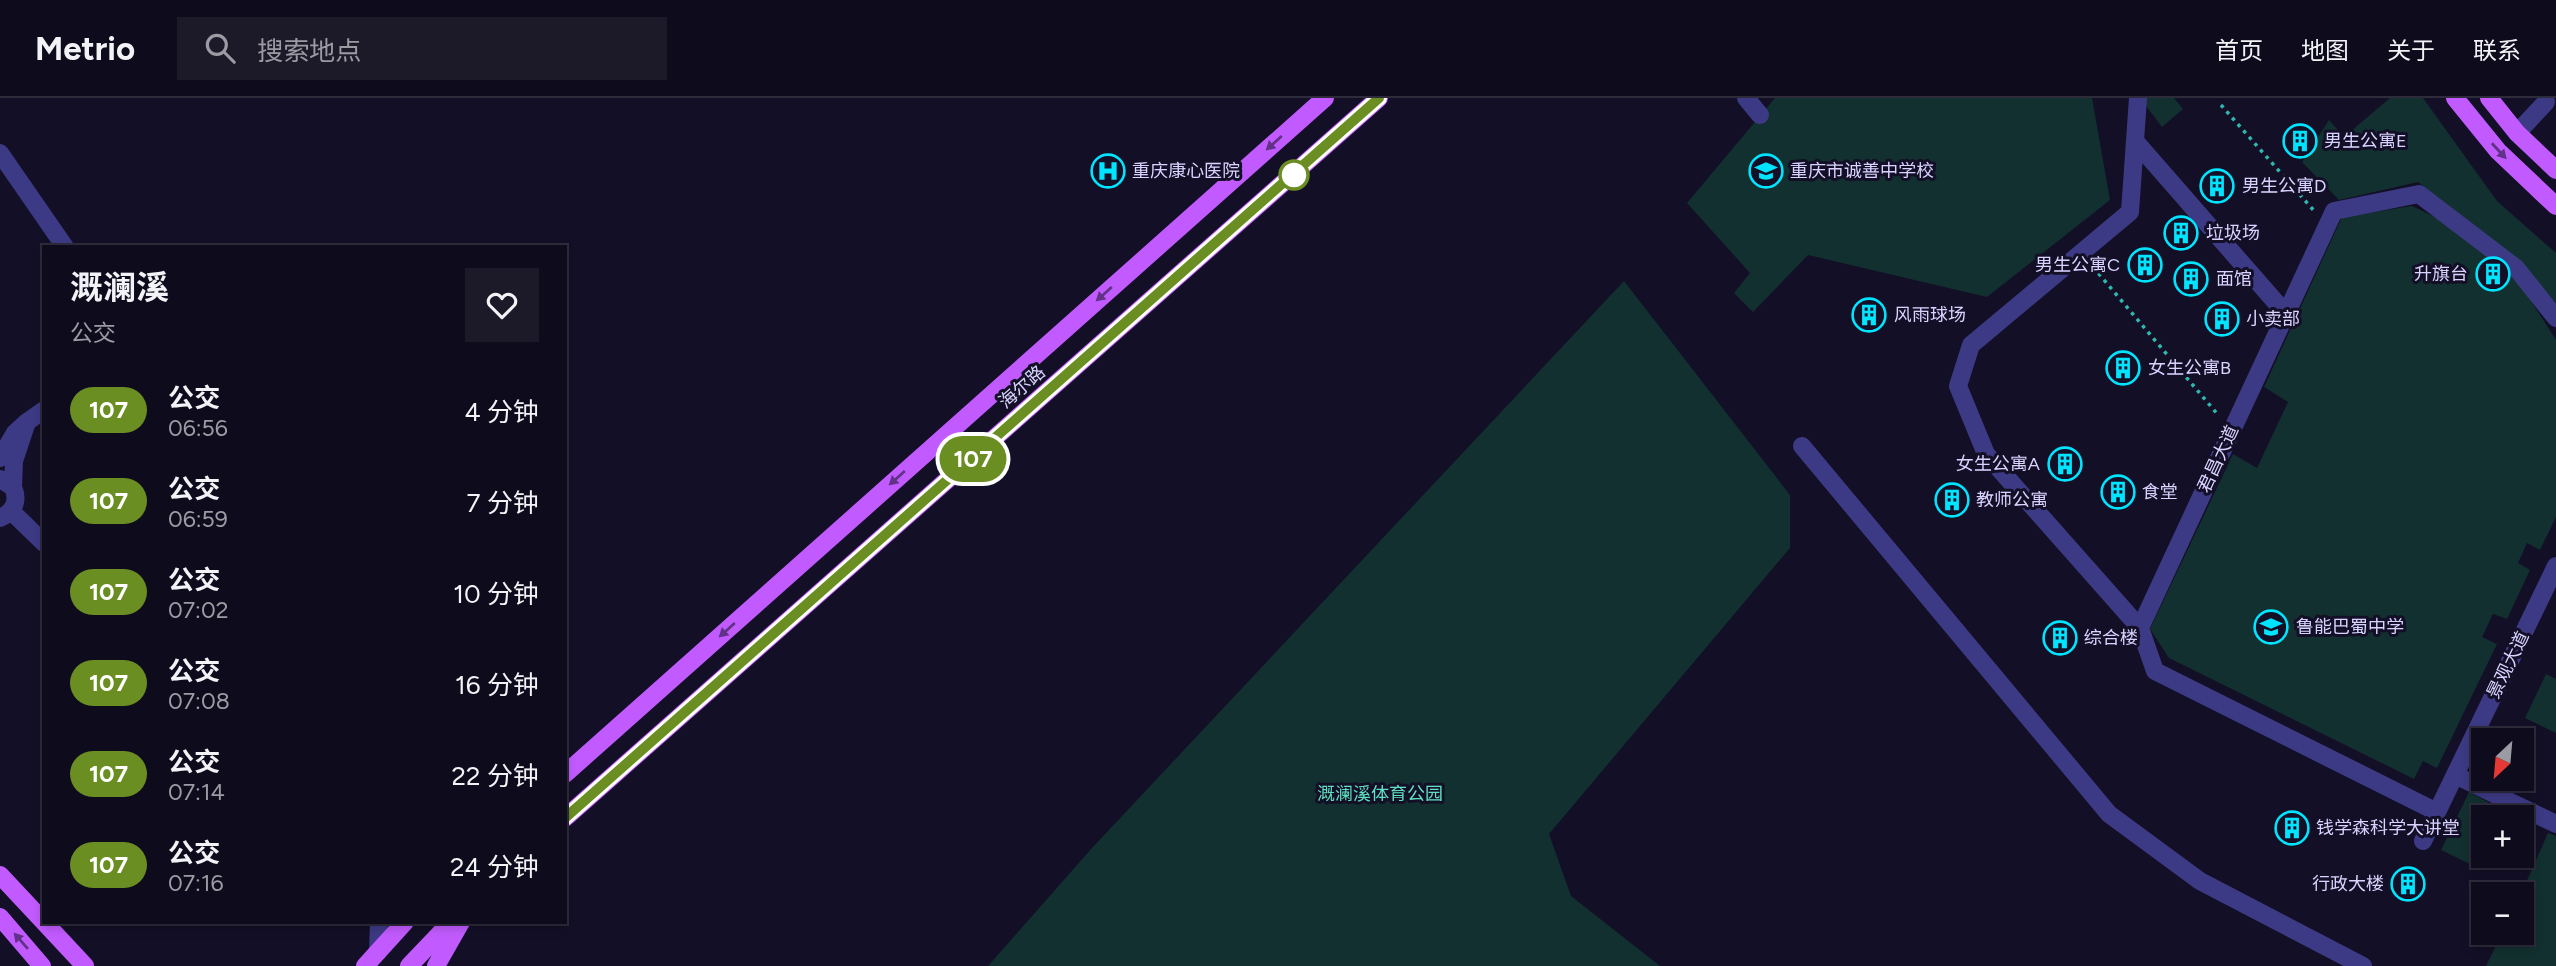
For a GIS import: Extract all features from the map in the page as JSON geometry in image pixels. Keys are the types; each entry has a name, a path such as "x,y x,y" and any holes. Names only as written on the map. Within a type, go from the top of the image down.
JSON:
{"main road":[{"name":"海尔路","path":"567,772 1325,98"},
{"name":"海尔路","path":"567,816 1379,98"},
{"path":"2455,98 2498,151 2556,206"},
{"path":"2490,98 2517,133 2556,170"},
{"path":"0,874 42,920"},
{"path":"0,917 42,966"},
{"path":"46,924 85,966"},
{"path":"365,966 403,924"},
{"path":"409,966 449,924"},
{"path":"436,966 460,924"},
{"path":"350,966 378,952"}],"street":[{"path":"1746,98 1760,115"},
{"path":"2138,98 2130,212 1971,345 1958,386 1986,454 2140,628 2155,671 2437,812"},
{"path":"2517,133 2549,104"},
{"path":"2135,141 2286,314"},
{"path":"0,153 64,245"},
{"path":"2326,225 2334,211 2419,194 2516,268 2556,318"},
{"name":"君昌大道","path":"2140,628 2326,225"},
{"path":"0,458 15,433 42,411"},
{"path":"27,422 7,483 16,500 6,514 42,541"},
{"path":"1802,446 2109,814 2200,881 2363,966"},
{"name":"景观大道","path":"2423,841 2556,566"},
{"path":"2455,775 2556,824"},
{"path":"378,952 379,924"}],"path":[{"path":"2221,105 2326,225"},
{"path":"2081,253 2231,431"}],"green space":[{"path":"1775,98 2092,98 2110,200 1987,297 1808,255 1753,312 1734,293 1750,273 1687,203"},
{"path":"2140,98 2174,98 2183,109 2162,127"},
{"path":"2390,98 2423,98 2497,201 2556,253 2556,303 2519,261 2418,182 2339,200 2302,162 2329,120 2344,137"},
{"path":"2412,206 2439,219 2511,270 2556,340 2556,517 2540,550 2527,543 2518,563 2530,570 2507,619 2493,614 2482,637 2497,644 2437,768 2423,761 2414,779 2169,658 2150,629 2233,454 2257,468 2288,402 2264,387 2342,217","holes":["2484,262 2508,273 2503,286 2479,274"]},
{"name":"溉澜溪体育公园","path":"1624,281 1790,495 1790,548 1549,834 1571,896 1660,966 988,966 1092,848"},
{"path":"2546,674 2556,679 2556,733 2525,718"},
{"path":"2469,792 2493,805 2471,805 2471,865 2441,850"},
{"path":"2548,833 2556,836 2556,966 2486,966 2496,945 2534,945 2534,882 2526,882"}],"bus line":[{"name":"107","path":"567,816 1379,98"}],"place":[{"name":"男生公寓E","path":"2300,141"},
{"name":"重庆康心医院","path":"1108,171"},
{"name":"重庆市诚善中学校","path":"1766,171"},
{"name":"男生公寓D","path":"2217,186"},
{"name":"垃圾场","path":"2181,233"},
{"name":"男生公寓C","path":"2145,265"},
{"name":"升旗台","path":"2493,274"},
{"name":"面馆","path":"2191,279"},
{"name":"风雨球场","path":"1869,315"},
{"name":"小卖部","path":"2222,319"},
{"name":"女生公寓B","path":"2123,368"},
{"name":"女生公寓A","path":"2065,464"},
{"name":"食堂","path":"2118,492"},
{"name":"教师公寓","path":"1952,500"},
{"name":"鲁能巴蜀中学","path":"2271,627"},
{"name":"综合楼","path":"2060,638"},
{"name":"钱学森科学大讲堂","path":"2292,828"},
{"name":"行政大楼","path":"2408,884"}]}
